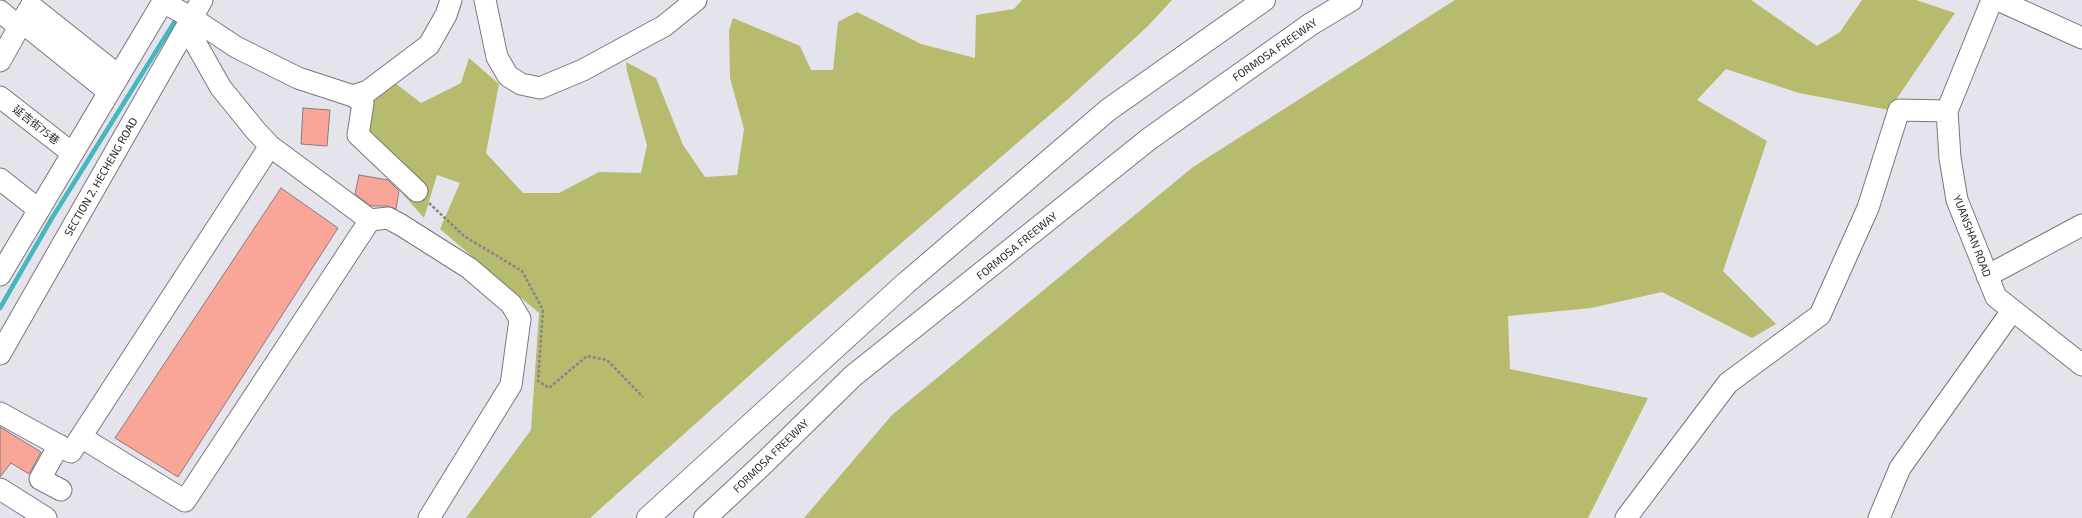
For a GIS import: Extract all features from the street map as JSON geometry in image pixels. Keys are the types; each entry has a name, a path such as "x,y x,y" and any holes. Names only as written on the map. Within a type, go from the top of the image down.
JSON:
{"highway":[{"path":"648,518 906,283 1108,110 1264,0"},
{"name":"FORMOSA FREEWAY","path":"704,518 763,464 853,376 1143,143 1311,24 1351,0"}],"street":[{"path":"354,96 368,91 429,45 446,15 451,0"},
{"path":"485,0 497,57 508,76 521,84 540,88 583,70 664,26 696,0"},
{"name":"YUANSHAN ROAD","path":"1992,0 1947,111 1950,158 1957,200 1996,297 2082,365"},
{"path":"1998,0 2082,38"},
{"path":"2,268 164,1 194,15 236,47 298,78 354,96 362,103 358,135 417,191"},
{"path":"29,10 114,84"},
{"path":"0,11 12,21 29,10"},
{"path":"0,61 29,10"},
{"path":"194,15 221,88 270,146 370,220 388,218 469,268 511,304 520,320 511,385 429,518"},
{"name":"SECTION 2, HECHENG ROAD","path":"1,352 194,15"},
{"name":"延吉街75巷","path":"0,97 72,153"},
{"path":"1626,518 1728,383 1820,315 1868,208 1899,110 1947,111"},
{"path":"0,413 71,452 270,146"},
{"path":"0,179 38,209"},
{"path":"81,437 185,501 370,220"},
{"path":"1987,276 2082,225"},
{"path":"1879,518 1900,468 2012,311"},
{"path":"59,445 40,479 61,490"},
{"path":"0,489 46,518"}],"green space":[{"path":"1022,0 1172,0 1148,26 1067,100 788,341 590,518 466,518 531,430 539,313 440,229 460,183 437,175 424,218 362,148 377,87 395,83 421,103 461,83 469,58 499,84 486,153 523,193 559,193 599,172 641,173 647,145 627,71 626,62 656,78 683,145 705,177 737,175 744,129 730,78 729,30 733,18 800,46 811,70 833,70 838,22 857,12 921,44 975,58 976,15 1014,9"},
{"path":"1455,0 1751,0 1817,46 1840,32 1862,0 1916,0 1955,13 1889,110 1799,93 1726,69 1697,100 1767,141 1723,271 1776,324 1752,338 1662,292 1591,308 1508,316 1510,369 1648,398 1588,518 804,518 892,415 1193,167"}],"building":[{"path":"303,108 330,110 327,146 301,144"},
{"path":"359,175 388,180 399,191 396,209 387,206 371,206 355,194"},
{"path":"281,188 338,228 178,477 115,438"},
{"path":"0,427 41,452 29,474 11,463 0,477"}],"waterway":[{"path":"0,308 52,218 175,21"}]}
